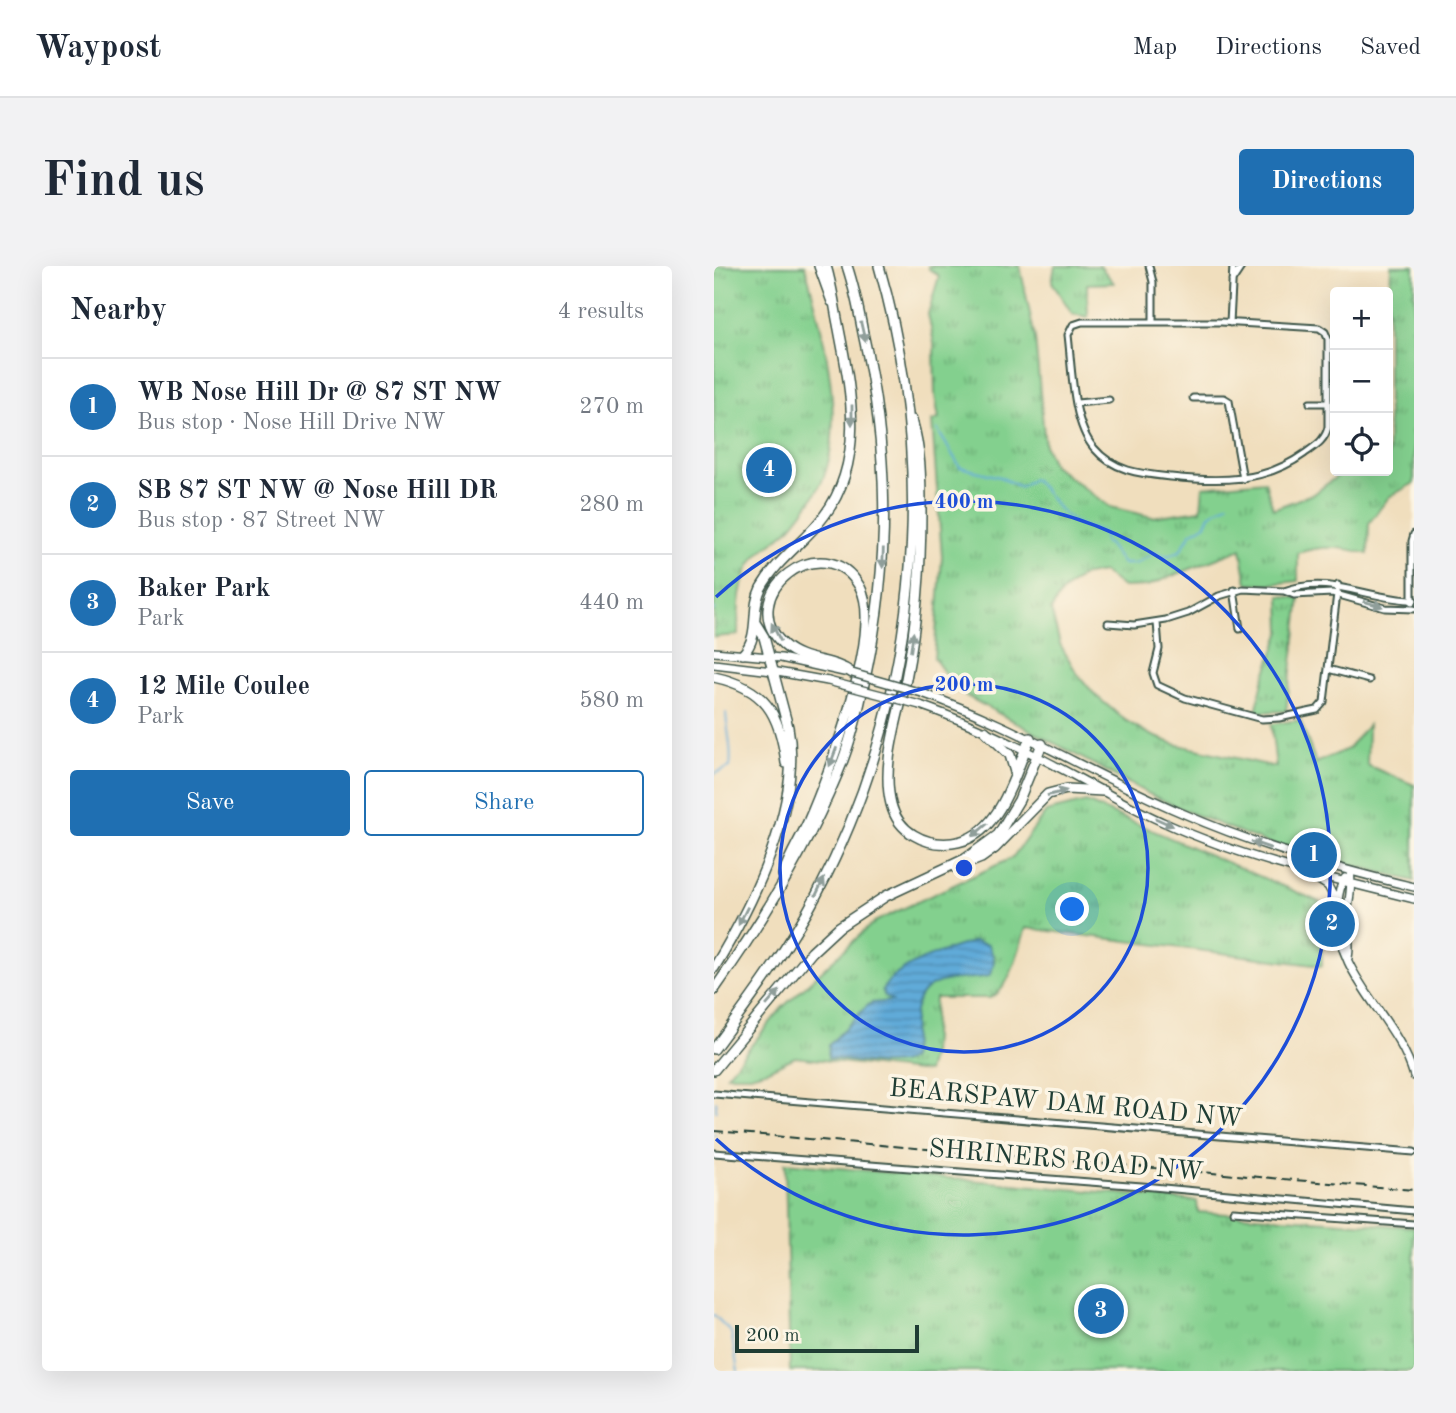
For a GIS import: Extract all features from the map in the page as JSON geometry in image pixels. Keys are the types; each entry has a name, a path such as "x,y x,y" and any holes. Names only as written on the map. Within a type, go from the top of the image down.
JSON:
{"highway":[{"path":"743,654 750,645 756,624 760,589 778,563 823,518 840,490 846,468 851,443 851,393 827,266"},
{"path":"714,990 774,900 814,827 838,772 858,714 880,600 884,529 882,452 871,366 847,266"},
{"path":"714,1049 780,956 817,894 857,803 882,728 901,646 913,524 907,405 895,330 879,266"},
{"path":"907,405 918,439 921,539 913,642 890,760 888,790 894,813 905,829 926,842 947,844 974,836 993,818 1030,738"},
{"path":"774,900 846,721 865,627 863,593 853,577 835,565 808,563 796,566 786,574 773,593 769,612 772,626 782,643 793,651 832,666 843,667 852,673"},
{"path":"714,968 739,925 763,873 777,834 787,787 791,742 764,637 756,624"},
{"path":"714,677 743,685 762,698 770,708 785,748 787,787"},
{"path":"985,731 1010,755 1015,774"},
{"path":"714,1070 806,960 839,927 886,896 965,859 998,835 1019,800 1042,744"},
{"path":"921,879 981,858 1008,837 1027,812 1048,794 1067,789 1103,791"}],"main road":[{"path":"818,266 838,323"},
{"path":"714,652 832,666"},
{"path":"714,664 828,681 920,705 1025,750 1140,811 1202,839 1311,874 1414,899"},
{"path":"852,673 922,692 984,716 1136,792 1265,847 1414,887"},
{"path":"1350,871 1342,881 1337,903 1340,945 1357,980 1403,1049 1414,1076"},
{"path":"1348,958 1350,949 1347,917 1352,884 1350,871"},
{"path":"1311,874 1328,886 1337,903"}],"street":[{"path":"1149,266 1152,277 1153,322"},
{"path":"1230,323 1233,266"},
{"path":"1232,281 1242,266"},
{"path":"1082,322 1153,322 1230,323 1315,327 1323,330 1328,339 1328,403 1327,430 1321,442 1274,471 1211,481 1139,474 1122,469 1105,459 1090,443 1081,424 1068,335 1073,325 1082,322"},
{"path":"1194,398 1224,398 1229,401 1243,478"},
{"path":"1077,403 1110,400"},
{"path":"1310,403 1328,403"},
{"path":"1108,623 1134,625 1157,622 1188,613 1234,590 1253,588 1294,594 1337,594 1385,608 1413,609 1414,534"},
{"path":"1284,591 1307,586 1338,585 1392,599 1413,600"},
{"path":"1157,622 1160,642 1153,673 1157,685 1185,698 1252,717 1279,718 1319,709 1324,702 1338,585"},
{"path":"1234,590 1240,629"},
{"path":"1328,669 1369,680"},
{"name":"BEARSPAW DAM ROAD NW","path":"714,1094 1414,1152"},
{"name":"SHRINERS ROAD NW","path":"714,1153 1142,1186 1414,1211"},
{"path":"1233,1211 1414,1224"}],"green space":[{"path":"714,266 805,266 825,349 833,411 827,467 817,491 788,530 759,554 749,567 740,595 738,635 714,637"},
{"path":"928,266 1020,266 1035,338 1045,446 1053,465 1110,507 1152,517 1201,510 1203,487 1265,481 1273,509 1315,493 1337,476 1393,476 1391,266 1414,266 1414,483 1389,497 1369,523 1368,554 1333,548 1298,553 1298,581 1271,584 1247,583 1241,549 1147,586 1123,587 1103,572 1081,576 1061,593 1051,610 1060,644 1076,672 1095,695 1125,720 1174,744 1276,767 1271,724 1300,720 1316,763 1348,749 1368,725 1367,765 1414,785 1414,881 1268,843 1193,814 1147,793 957,691 934,658 942,557 932,421 939,419 935,396 934,343 928,314 939,276"},
{"path":"1055,266 1100,266 1114,283 1087,284 1088,317 1072,314 1052,282"},
{"path":"1280,596 1300,598 1286,711 1256,712 1263,681 1281,631"},
{"path":"1086,802 1322,903 1322,966 1026,928 1009,977 997,993 990,998 935,998 932,1053 927,1072 795,1057 750,1075 727,1075 782,1008 874,922 1012,858 1046,812"},
{"path":"785,1163 1197,1201 1198,1212 1414,1227 1414,1371 790,1371"}],"water":[{"path":"975,941 988,945 992,953 994,964 989,976 950,980 925,990 916,1009 911,1059 883,1064 828,1058 829,1045 867,1006 871,1003 892,1001 885,997 882,990 900,972 924,959"}],"waterway":[{"path":"937,429 960,467 1000,477 1020,487 1033,479 1071,520 1103,532 1105,543 1123,564 1135,564 1156,552 1167,556 1180,551 1191,533 1206,524 1210,515 1228,504"},
{"path":"714,774 730,767 726,713"},
{"path":"716,1101 716,1111"},
{"path":"714,1315 731,1332 738,1371"}],"railway":[{"path":"714,1131 1414,1190"}],"place":[{"name":"12 Mile Coulee","path":"769,470"},
{"name":"WB Nose Hill Dr @ 87 ST NW","path":"1314,855"},
{"name":"SB 87 ST NW @ Nose Hill DR","path":"1332,924"},
{"name":"Baker Park","path":"1101,1311"}]}
